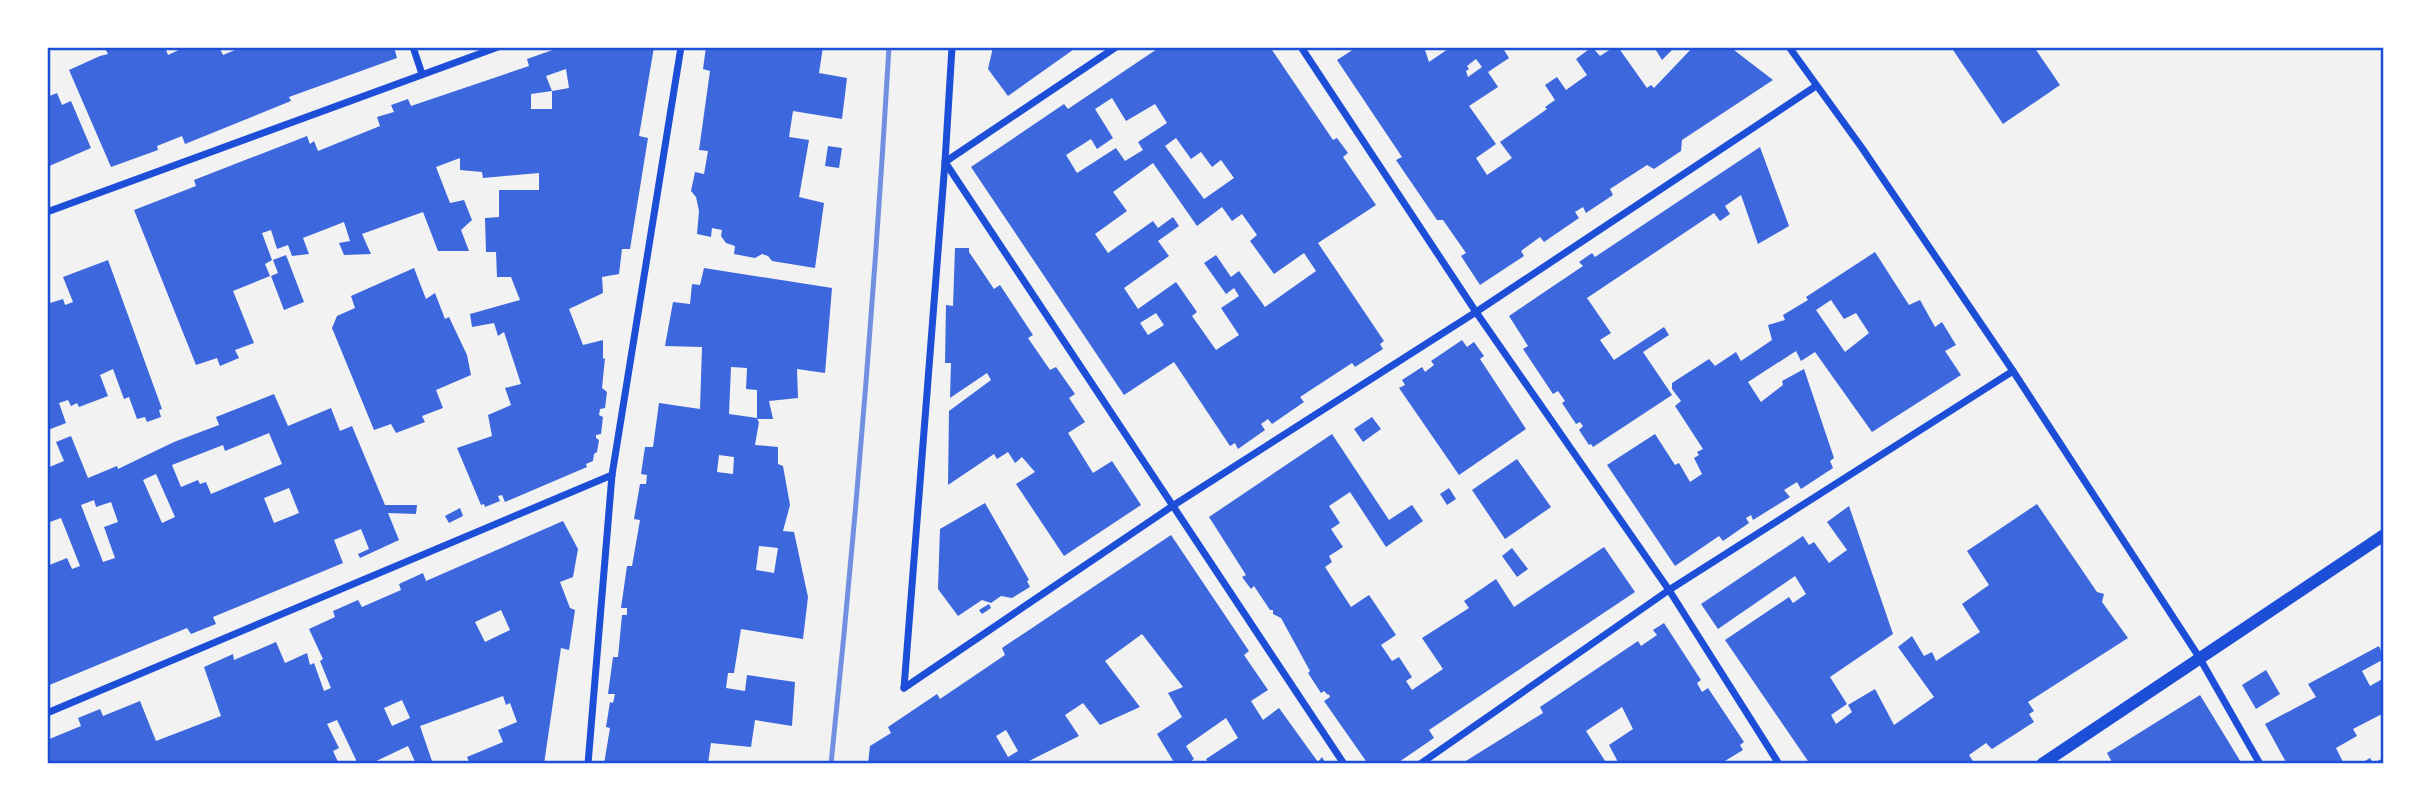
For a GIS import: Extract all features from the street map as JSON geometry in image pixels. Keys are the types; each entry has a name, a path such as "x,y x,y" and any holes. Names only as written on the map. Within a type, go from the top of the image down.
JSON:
{"street":[{"path":"413,47 422,74"},
{"path":"47,212 498,47"},
{"path":"589,764 612,475 681,47"},
{"path":"952,47 904,688 1174,505 1476,312 1816,86"},
{"path":"945,162 1116,47"},
{"path":"1301,47 1476,312 1669,590 1780,764"},
{"path":"1789,47 1862,148 2200,657 2260,764"},
{"path":"945,162 1345,764"},
{"path":"1420,764 1669,590 2012,371"},
{"path":"47,713 612,475"},
{"path":"2042,764 2384,535"}],"building":[{"path":"104,47 165,47 168,55 185,47 219,47 223,55 242,47 394,47 397,58 289,97 291,101 185,144 182,136 157,146 158,150 111,167 69,70 108,54"},
{"path":"561,47 654,47 639,136 648,138 630,249 622,249 619,274 602,277 603,293 569,309 583,345 603,340 603,359 605,358 602,388 607,392 605,408 600,409 599,415 603,417 601,434 596,435 599,440 597,452 593,461 586,464 587,467 505,502 502,495 498,496 500,501 485,507 484,504 481,505 457,448 492,436 488,415 511,405 505,388 521,384 504,332 498,336 494,323 472,327 470,314 520,300 511,277 497,277 496,252 486,252 485,218 499,217 499,190 539,190 539,173 483,178 482,172 460,170 460,158 436,167 450,203 464,200 472,220 461,230 469,251 438,251 423,212 362,234 371,254 344,255 339,243 350,241 344,222 303,238 309,254 292,256 288,245 277,249 271,230 262,233 272,260 265,264 270,276 233,291 254,343 235,350 239,358 220,366 217,358 196,365 134,210 196,186 194,180 307,136 310,144 314,141 318,151 380,126 377,117 394,112 391,105 408,99 411,106 529,66 527,59","holes":["566,69 569,88 552,91 546,76","552,91 552,109 531,109 531,94"]},
{"path":"706,47 823,47 819,73 847,78 842,119 793,111 789,137 809,140 799,197 824,203 815,268 772,261 762,254 755,258 734,254 735,246 726,243 721,236 722,230 712,228 711,237 697,234 699,211 696,197 691,191 695,172 704,174 708,151 699,150 710,71 703,69"},
{"path":"993,47 1077,47 1008,96 988,69"},
{"path":"1160,47 1270,47 1333,140 1337,138 1348,153 1343,157 1376,205 1318,243 1384,341 1380,344 1383,349 1355,367 1352,363 1300,397 1304,402 1272,424 1268,419 1261,424 1265,430 1238,449 1235,443 1230,446 1174,362 1124,395 971,167 1064,104 1068,109","holes":["1112,98 1126,121 1155,104 1167,123 1138,142 1143,150 1125,161 1116,148 1077,173 1066,155 1091,139 1097,149 1113,138 1095,109","1176,138 1191,159 1201,152 1212,167 1221,160 1234,178 1204,199 1165,146","1153,163 1197,226 1222,207 1232,221 1242,214 1257,235 1250,241 1274,274 1304,253 1316,271 1265,307 1239,271 1231,277 1216,255 1204,263 1226,294 1234,288 1239,296 1221,308 1239,335 1216,350 1192,316 1197,312 1176,282 1138,309 1124,288 1169,256 1158,241 1179,226 1173,217 1158,228 1153,221 1108,253 1095,234 1127,211 1113,192","1156,313 1164,325 1148,335 1140,323"]},
{"path":"1357,47 1429,47 1425,50 1429,62 1451,47 1508,47 1504,50 1509,58 1488,72 1498,87 1469,106 1496,144 1476,158 1487,175 1512,158 1500,142 1547,109 1545,107 1555,100 1545,85 1557,77 1566,90 1587,75 1576,59 1592,47 1600,56 1618,47 1647,88 1651,85 1654,88 1693,47 1730,47 1773,80 1682,140 1681,151 1654,169 1647,165 1610,189 1613,195 1586,213 1583,207 1575,212 1579,218 1544,242 1540,237 1521,251 1524,256 1480,285 1461,256 1466,253 1443,220 1437,220 1396,160 1402,157 1337,60","holes":["1476,59 1482,67 1468,77 1467,66"]},
{"path":"1654,47 1675,47 1662,60"},
{"path":"1951,47 2034,47 2060,85 2003,124"},
{"path":"57,93 62,105 71,101 91,148 47,167 47,97"},
{"path":"828,146 842,148 839,168 825,166"},
{"path":"1760,147 1789,226 1758,244 1741,195 1725,206 1730,214 1720,221 1714,213 1587,298 1611,333 1600,340 1614,360 1664,327 1669,335 1643,352 1672,395 1593,447 1589,445 1579,430 1583,426 1580,422 1576,424 1562,403 1565,401 1558,391 1553,394 1523,349 1528,346 1509,316 1583,266 1579,262 1592,253 1595,257"},
{"path":"955,248 969,248 994,289 1000,285 1033,335 1028,338 1050,370 1056,367 1075,394 1069,398 1085,422 1068,433 1093,473 1112,461 1141,505 1064,556 1016,484 1035,472 1022,457 1015,463 1008,452 997,459 994,454 948,485 949,411 991,380 987,373 950,398 951,363 945,363 946,305 953,306"},
{"path":"1875,252 1909,305 1920,300 1935,327 1942,322 1956,345 1945,351 1961,375 1872,432 1815,352 1801,361 1796,351 1748,382 1761,402 1783,385 1782,381 1804,369 1834,458 1830,461 1833,468 1801,489 1797,482 1784,490 1790,497 1753,520 1751,515 1746,518 1749,523 1723,541 1719,536 1675,566 1607,465 1655,434 1675,465 1679,463 1690,482 1702,474 1694,458 1699,455 1697,452 1703,449 1675,406 1681,401 1672,389 1672,383 1709,359 1715,366 1736,352 1741,361 1772,340 1768,325 1785,320 1783,315 1808,300 1806,297","holes":["1831,300 1844,319 1856,313 1869,333 1845,352 1816,310"]},
{"path":"286,255 304,302 284,310 271,276 278,273 273,260"},
{"path":"108,260 162,409 159,410 161,417 147,422 145,417 137,419 129,397 124,399 113,369 100,375 108,396 79,407 77,403 71,406 68,400 59,403 66,423 48,430 47,304 63,299 65,305 73,302 63,277"},
{"path":"414,268 426,299 435,293 445,319 449,317 467,355 471,375 436,390 443,408 422,416 425,422 396,433 391,424 374,430 332,328 337,316 355,308 351,296"},
{"path":"704,268 832,288 825,373 797,369 798,398 769,401 773,419 757,419 759,422 755,445 778,447 778,464 783,466 790,505 783,531 794,532 808,597 803,639 741,629 734,673 728,673 726,688 745,691 747,675 795,682 792,726 755,720 751,747 711,743 708,763 604,764 610,728 606,727 610,702 613,703 615,694 608,694 613,657 618,657 622,615 627,615 627,608 621,608 627,566 632,566 640,520 634,519 640,484 646,484 647,475 641,474 645,447 653,447 659,403 700,409 702,347 665,346 673,302 690,304 692,284 700,285","holes":["731,367 747,368 746,389 757,390 757,418 729,414","719,455 734,457 733,474 717,472","759,546 778,548 774,573 756,570"]},
{"path":"1462,340 1467,347 1474,342 1484,356 1480,359 1526,429 1459,475 1399,388 1405,385 1402,380 1422,367 1425,372 1434,365 1431,361"},
{"path":"274,394 288,426 331,408 340,431 352,426 385,505 417,505 416,514 388,513 399,540 360,558 358,554 369,549 361,529 334,540 343,563 213,617 216,624 191,634 187,628 47,686 47,566 67,558 72,569 80,566 61,518 47,523 47,468 64,461 56,442 71,436 88,478 117,466 118,469 174,442 219,425 216,417","holes":["269,433 282,464 211,494 206,482 200,484 198,480 181,487 172,465 223,445 225,451","156,474 175,517 162,523 143,480","289,488 299,513 274,523 264,498","94,500 96,507 111,502 118,522 104,527 115,558 103,562 81,505"]},
{"path":"1372,417 1381,429 1363,442 1354,429"},
{"path":"1332,434 1389,520 1412,505 1423,521 1386,547 1350,492 1329,506 1340,523 1331,529 1343,547 1329,556 1332,562 1325,567 1351,607 1369,595 1396,635 1381,645 1392,661 1399,657 1412,677 1406,681 1412,690 1443,669 1422,638 1469,608 1464,601 1496,579 1514,607 1604,547 1635,592 1429,730 1434,738 1396,764 1368,764 1324,701 1330,697 1329,694 1324,691 1321,693 1308,673 1310,671 1281,618 1273,614 1273,610 1270,610 1254,586 1251,589 1242,577 1246,575 1209,517"},
{"path":"1517,459 1551,507 1505,539 1472,490"},
{"path":"1449,488 1456,499 1447,505 1440,494"},
{"path":"985,503 1029,580 1027,581 1030,587 1012,598 1001,596 991,603 982,600 958,616 938,589 940,529"},
{"path":"2037,504 2097,592 2104,594 2102,602 2128,638 2028,702 2034,711 2029,714 2034,722 1992,749 1986,743 1969,755 1973,761 1970,764 1810,764 1725,640 1789,597 1793,603 1806,594 1795,576 1718,629 1701,604 1803,536 1809,545 1814,542 1829,563 1847,550 1827,522 1849,506 1893,634 1830,677 1847,704 1831,715 1836,724 1852,712 1848,705 1875,689 1894,725 1934,697 1898,647 1912,636 1924,656 1932,652 1936,661 1980,632 1962,604 1989,585 1967,551"},
{"path":"460,508 463,516 449,523 445,516"},
{"path":"563,521 578,549 573,577 560,582 570,608 575,610 569,650 561,648 544,764 470,764 467,757 503,742 498,730 517,722 510,703 506,705 503,696 420,726 433,764 416,764 408,746 370,764 358,764 337,720 327,724 339,748 333,751 339,764 47,764 47,740 81,726 78,718 100,709 103,716 140,701 156,741 221,716 204,667 233,654 234,660 276,642 285,663 307,653 310,665 314,663 324,691 331,688 320,661 323,659 309,629 335,617 333,611 358,600 362,607 401,590 399,584 423,573 426,581","holes":["501,610 510,630 485,642 475,622","402,700 410,718 392,726 384,708"]},
{"path":"1171,535 1249,651 1244,655 1268,690 1251,701 1263,720 1279,708 1318,762 1322,757 1326,764 1209,764 1206,759 1238,738 1226,718 1186,746 1194,759 1188,764 1175,764 1157,734 1182,717 1168,693 1183,687 1142,634 1105,661 1140,707 1100,725 1083,703 1065,715 1079,736 1023,764 868,764 870,746 891,733 888,727 937,694 940,699 1005,655 1002,648","holes":["1006,730 1018,751 1008,757 996,736"]},
{"path":"1512,548 1528,569 1517,577 1502,556"},
{"path":"989,604 991,608 982,614 979,610"},
{"path":"1664,623 1701,680 1697,683 1702,692 1708,688 1744,742 1740,745 1743,750 1720,764 1648,764 1647,761 1642,764 1619,764 1609,745 1633,729 1622,707 1586,731 1607,764 1461,764 1543,713 1540,707 1638,641 1641,646 1657,635 1653,630"},
{"path":"2379,646 2384,659 2362,671 2370,686 2384,678 2384,713 2353,729 2357,736 2336,748 2344,764 2287,764 2265,724 2316,697 2308,684"},
{"path":"2266,670 2280,694 2256,709 2242,685"},
{"path":"2200,695 2242,764 2113,764 2107,753"},
{"path":"2370,758 2373,763 2384,758 2384,764 2360,764"}],"railway":[{"path":"831,764 864,406 889,47"}]}
